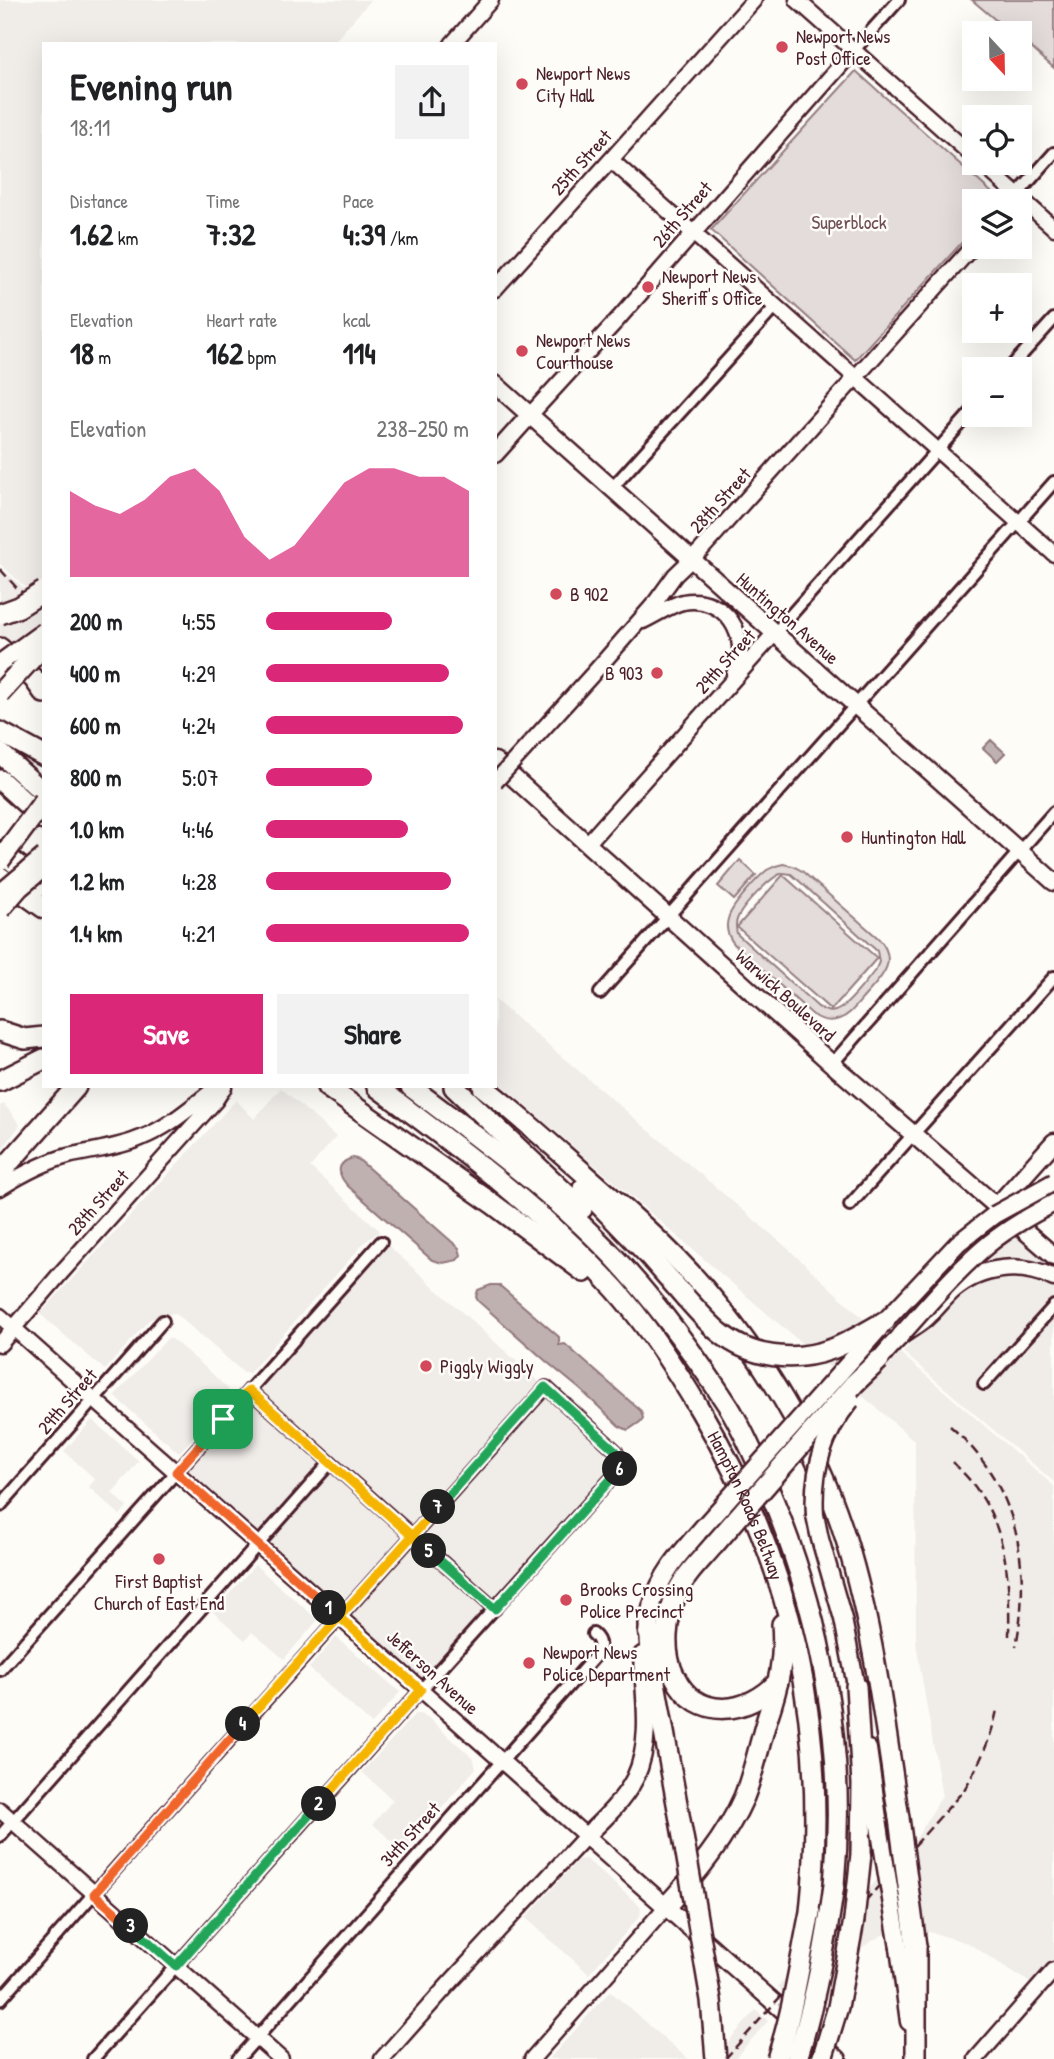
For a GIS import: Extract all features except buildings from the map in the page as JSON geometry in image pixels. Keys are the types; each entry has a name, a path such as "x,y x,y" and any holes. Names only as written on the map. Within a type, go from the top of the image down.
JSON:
{"highway":[{"path":"0,614 19,607 42,592"},
{"path":"0,693 42,647"},
{"path":"0,648 34,679 42,690"},
{"path":"0,732 42,756"},
{"path":"0,752 42,791"},
{"path":"0,780 42,818"},
{"path":"0,860 42,804"},
{"path":"0,851 42,884"},
{"path":"0,909 19,887 42,868"},
{"path":"0,877 42,907"},
{"path":"0,1031 25,1039 42,1037"},
{"path":"0,1081 42,1060"},
{"path":"0,1173 75,1088"},
{"path":"328,1088 559,1252 648,1332"},
{"name":"Hampton Roads Beltway","path":"378,1088 501,1182 545,1220 614,1289 688,1390 719,1443 768,1550 792,1622 802,1671 811,1728 816,1817 810,1912 789,2016 777,2059"},
{"name":"Hampton Roads Beltway","path":"412,1088 552,1198 612,1255 666,1319 729,1408 783,1522 817,1634 829,1700 837,1770 838,1828 834,1885 821,1966 797,2059"},
{"path":"455,1088 561,1188 646,1278 705,1356 729,1408"},
{"path":"483,1088 607,1212 709,1323 727,1338 747,1349 770,1356 795,1357 825,1351 848,1342 885,1321"},
{"path":"483,1088 513,1110 645,1228 702,1286 738,1332 788,1408 828,1490 842,1525 856,1575 874,1657 899,1818 915,2059"},
{"path":"779,1681 751,1704 727,1709 693,1698 684,1691 674,1676 667,1648 672,1609 683,1582 854,1384 879,1360"},
{"path":"666,1907 716,1847 743,1799 779,1681 783,1632 768,1550"},
{"path":"649,1624 652,1666 711,2000 716,2059"},
{"path":"822,2059 841,1994 854,1920 861,1854 861,1751 856,1686"}],"main road":[{"name":"Huntington Avenue","path":"497,386 1054,883"},
{"name":"26th Street","path":"497,452 530,415"},
{"path":"0,663 42,632"},
{"name":"Warwick Boulevard","path":"497,763 913,1136 1054,1256"},
{"path":"0,893 42,858"},
{"path":"996,1207 1054,1142"},
{"path":"586,1836 622,1797 640,1765 646,1716 642,1656 652,1604 671,1563 885,1321 958,1243 994,1215 1054,1182"},
{"path":"908,1947 880,1832 864,1719 843,1619 815,1515 816,1473 823,1445 842,1411 900,1336 949,1282 990,1244 1054,1203"},
{"path":"900,1336 924,1320 954,1289 974,1277 999,1269 1014,1268 1039,1272 1054,1278"},
{"name":"Jefferson Avenue","path":"586,1836 838,2059"}],"street":[{"path":"454,42 491,0"},
{"name":"25th Street","path":"497,287 754,0"},
{"path":"797,0 962,146"},
{"name":"26th Street","path":"530,415 899,0"},
{"path":"1022,189 1054,153"},
{"path":"611,160 1054,554"},
{"path":"992,175 1006,189"},
{"path":"1032,212 1054,228"},
{"name":"28th Street","path":"497,780 636,625 675,575 962,258"},
{"path":"612,488 776,306"},
{"path":"1020,357 1054,319"},
{"name":"29th Street","path":"587,844 962,422"},
{"path":"600,993 1054,482"},
{"path":"636,625 683,602 703,603 722,611 735,628 741,648 738,666 727,687"},
{"path":"832,1064 1054,812"},
{"path":"850,1205 1054,977"},
{"path":"0,1188 56,1159 122,1145 154,1132 183,1115 216,1088"},
{"name":"28th Street","path":"0,1344 215,1101 223,1088"},
{"path":"0,1670 381,1242"},
{"path":"984,1384 1054,1306"},
{"name":"Jefferson Avenue","path":"0,1316 586,1836"},
{"name":"29th Street","path":"0,1506 163,1321"},
{"path":"0,2000 545,1387 616,1451 620,1460 618,1471 93,2059"},
{"path":"249,1390 495,1609"},
{"path":"0,1836 330,1463"},
{"name":"34th Street","path":"238,2059 597,1654 599,1642 593,1634"},
{"path":"0,1810 281,2059"},
{"path":"382,2059 586,1836"},
{"path":"532,2059 666,1907"},
{"path":"976,2059 1054,1970"}],"shaded area":[{"path":"0,0 371,0 334,42 42,42 42,596 23,585 0,564"},
{"path":"0,567 42,604 42,672 0,635"},
{"path":"991,740 1005,753 997,761 983,748"},
{"path":"497,1002 785,1246 908,1360 1054,1486 1054,1960 1032,1984 968,1943 930,1932 882,1935 785,1995 778,1986 917,1837 942,1796 916,1643 915,1441 497,1081"},
{"path":"281,1088 336,1137 310,1167 380,1231 365,1242 249,1373 244,1373 175,1313 149,1320 105,1370 40,1314 236,1100 254,1119"},
{"path":"4,1104 20,1125 0,1152 0,1106"},
{"path":"353,1158 359,1160 459,1248 461,1255 457,1260 443,1263 432,1260 349,1187 342,1179 340,1166"},
{"path":"1018,1235 1054,1267 1054,1482 903,1352 991,1253"},
{"path":"382,1240 618,1453 620,1465 421,1690 176,1472"},
{"path":"499,1285 559,1337 559,1345 565,1344 641,1411 643,1418 640,1422 628,1430 619,1426 478,1301 478,1290"},
{"path":"168,1338 206,1368 228,1389 230,1395 179,1453 114,1396"},
{"path":"92,1420 139,1461 112,1493 127,1507 120,1515 89,1487 95,1479 64,1451"},
{"path":"255,1565 318,1620 284,1659 252,1632 245,1640 213,1612"},
{"path":"336,1637 400,1692 372,1724 309,1668"},
{"path":"415,1714 426,1716 473,1758 476,1768 404,1852 373,1824 393,1800 362,1772"},
{"path":"586,1859 641,1907 640,1916 589,1974 526,1918 578,1860"},
{"path":"610,1991 688,2059 549,2059"},
{"path":"756,2010 768,2021 734,2059 713,2059"}],"green space":[{"path":"972,0 1054,0 1054,68 1032,49 1032,21 997,21"},
{"name":"Superblock","path":"856,71 962,166 962,175 972,175 988,189 962,189 962,242 855,360 711,230"},
{"path":"740,860 756,875 734,900 718,886"},
{"path":"783,864 802,871 878,938 888,955 888,963 881,977 846,1016 839,1019 825,1020 813,1015 735,945 729,936 728,919 739,900 767,870","holes":["791,874 877,951 879,962 876,969 851,999 835,1011 818,1007 737,934 737,919 752,899 778,875"]},
{"path":"783,875 877,958 831,1010 737,927"}],"railway":[{"path":"0,569 41,610"},
{"path":"950,1426 973,1449 991,1473 1005,1499 1014,1526 1022,1584 1016,1646"},
{"path":"953,1462 978,1491 996,1525 1008,1579 1009,1636"},
{"path":"725,2059 964,1790 984,1751 997,1710"}],"place":[{"name":"Newport News Post Office","path":"782,47"},
{"name":"Newport News City Hall","path":"522,84"},
{"name":"Newport News Sheriff's Office","path":"648,287"},
{"name":"Newport News Courthouse","path":"522,351"},
{"name":"B 902","path":"556,594"},
{"name":"B 903","path":"657,673"},
{"name":"Huntington Hall","path":"847,837"},
{"name":"Piggly Wiggly","path":"426,1366"},
{"name":"First Baptist Church of East End","path":"159,1559"},
{"name":"Brooks Crossing Police Precinct","path":"566,1600"},
{"name":"Newport News Police Department","path":"529,1663"}],"route":[{"path":"223,1419 176,1472 279,1562 340,1617 400,1671 421,1690 176,1966 94,1894 209,1763 299,1662 314,1646 327,1631 331,1627 340,1617 349,1607 412,1536 495,1609 618,1471 620,1465 616,1451 545,1387 412,1536 249,1390 223,1419"}]}
